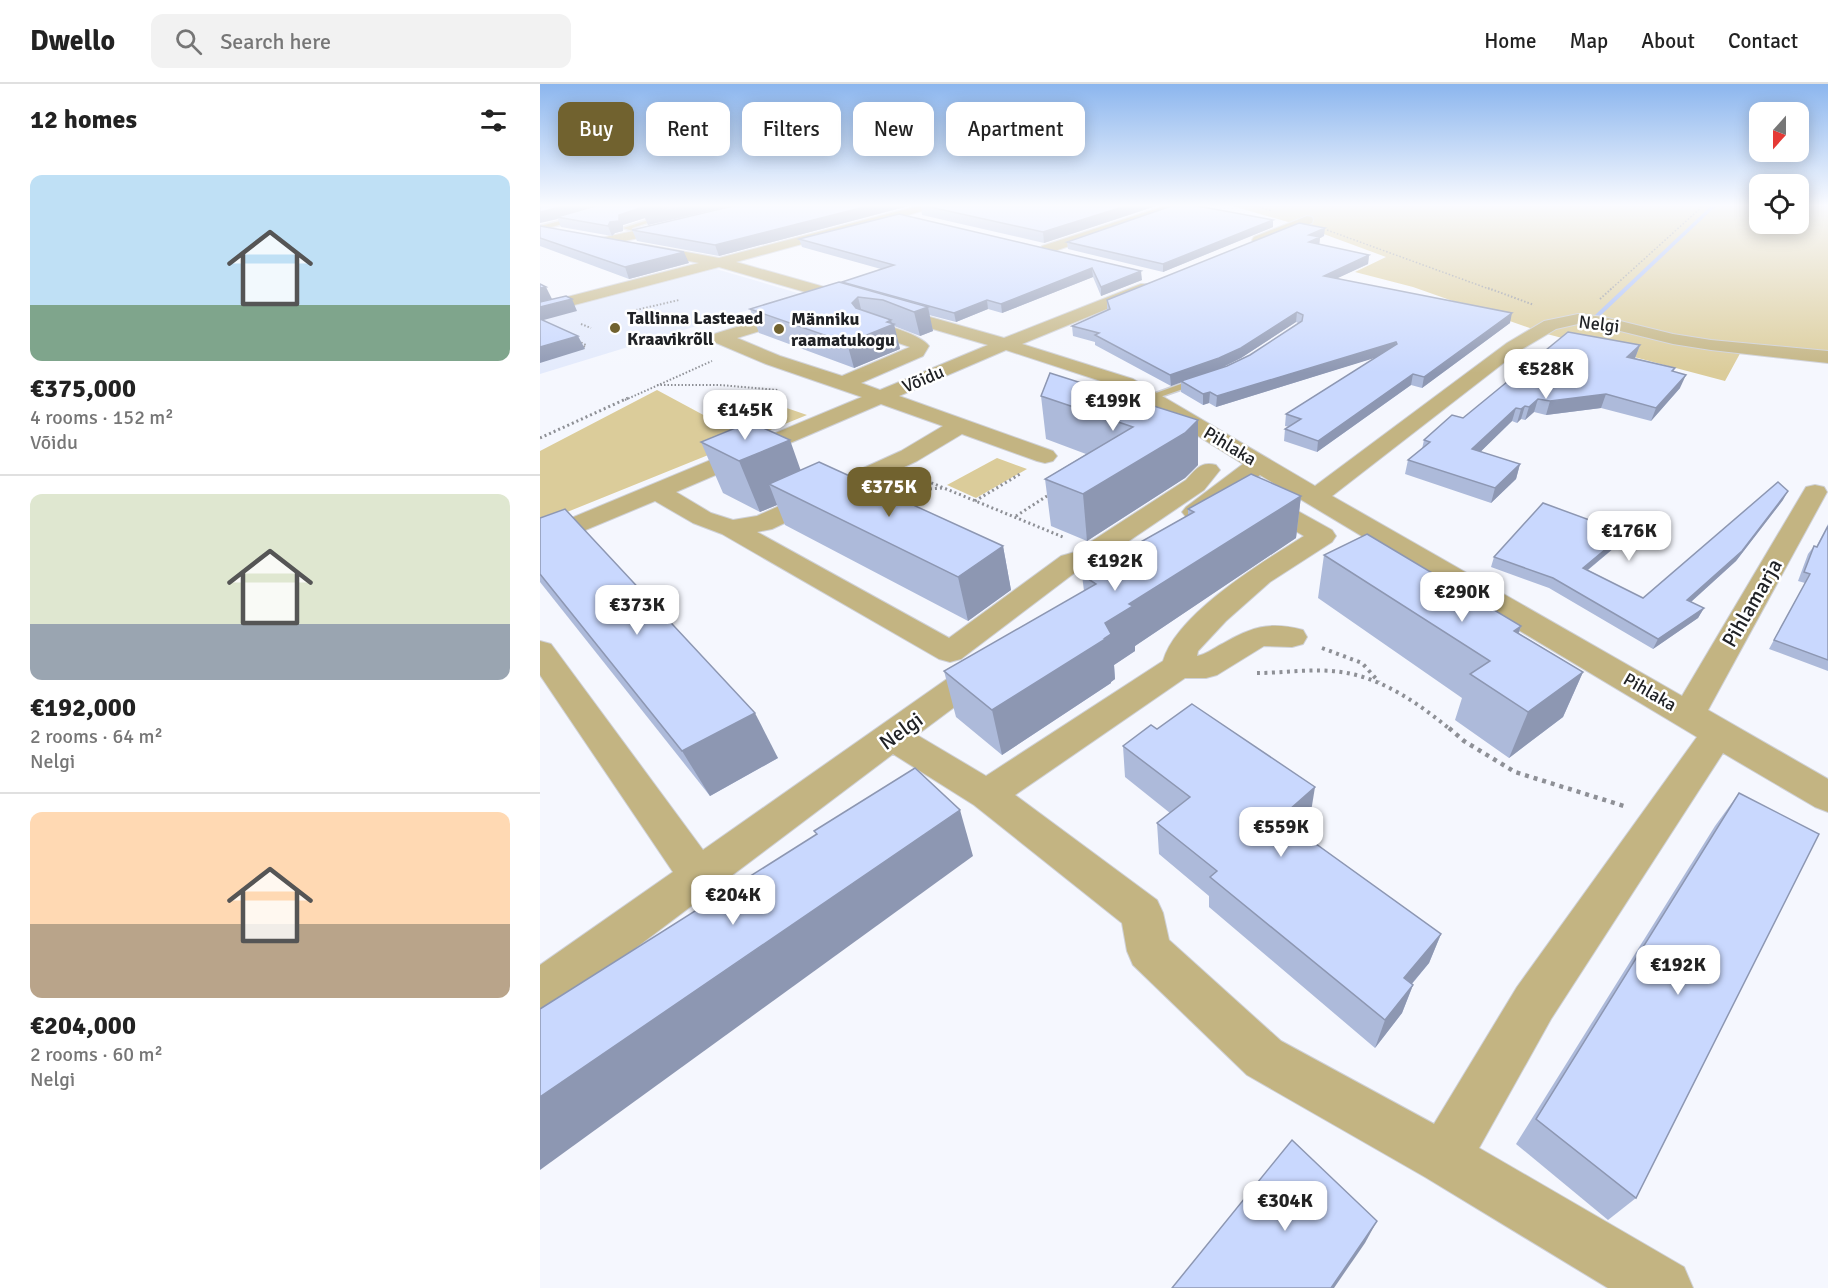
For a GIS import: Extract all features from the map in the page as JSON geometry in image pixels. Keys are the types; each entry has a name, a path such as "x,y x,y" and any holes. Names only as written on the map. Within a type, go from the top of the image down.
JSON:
{"street":[{"name":"Pihlaka","path":"708,260 723,263 833,310 1005,344 1126,383 1259,464 1828,797"},
{"path":"540,309 733,260"},
{"name":"Võidu","path":"540,541 1005,344 1156,276"},
{"path":"843,383 916,352 920,346 913,341 833,310 720,338 773,360 882,396 1045,456"},
{"name":"Nelgi","path":"1317,496 1513,347 1550,325 1578,319 1604,322 1673,339 1711,345 1828,357"},
{"path":"731,528 763,523 888,465 961,425"},
{"path":"656,491 702,518 731,528 950,652 1071,562 1085,558 1195,484 1259,464"},
{"path":"1094,587 1220,477"},
{"path":"1192,667 1182,648 1215,614 1260,576 1323,536 1220,477"},
{"name":"Pihlamarja","path":"1444,1158 1534,1003 1659,820 1815,492"},
{"path":"987,795 1192,667 1258,636 1292,637"},
{"path":"540,651 699,877"},
{"name":"Nelgi","path":"540,992 1008,651"},
{"path":"893,737 987,795 1142,913 1149,951 1264,1058 1444,1158 1663,1288"}],"lane":[{"path":"1150,397 1212,376"}],"path":[{"path":"1408,260 1578,319 1642,260"},
{"path":"579,323 591,328"},
{"path":"570,337 586,345 585,348 574,351"},
{"path":"540,438 654,385 717,359 729,342"},
{"path":"654,385 720,385 781,390"},
{"path":"975,501 1042,462 1045,456"},
{"path":"888,465 1096,551"},
{"path":"1015,517 1052,493"},
{"path":"1292,637 1362,663 1379,683"},
{"path":"1192,667 1231,672 1340,672 1379,683 1423,707 1464,741 1515,772 1595,795 1659,820"}],"shaded area":[{"path":"1379,260 1828,260 1828,356 1743,348 1725,381 1547,334 1413,287 1355,272"},
{"name":"Tallinna Lasteaed Kraavikrõll","path":"716,269 801,294 540,374 540,315"},
{"path":"657,390 722,425 775,404 807,415 540,523 540,451"},
{"path":"997,458 1027,469 976,498 947,485"}],"building":[{"path":"605,260 652,260 625,267"},
{"path":"876,260 1095,260 1141,271 1101,287 1092,268 1001,304 987,300 954,313 842,282 894,265"},
{"path":"1146,260 1173,260 1163,264"},
{"path":"1206,260 1358,260 1324,276 1512,313 1424,377 1413,374 1318,441 1285,429 1301,419 1286,414 1397,344 1396,342 1217,396 1210,392 1203,394 1181,381 1227,366 1250,355 1302,321 1303,315 1297,312 1241,348 1170,375 1095,335 1099,333 1072,326 1110,309 1107,300"},
{"path":"839,282 928,307 914,312 883,300 858,297 852,303 856,308 891,320 887,322 894,324 847,343 750,309"},
{"path":"566,296 572,299 540,307 540,302"},
{"path":"540,319 578,336 540,347"},
{"path":"1568,332 1640,345 1627,357 1675,368 1672,371 1686,375 1656,408 1606,394 1550,401 1538,399 1529,407 1516,408 1472,449 1520,464 1495,488 1408,460 1430,442 1424,440 1452,415 1463,418"},
{"path":"1050,373 1198,420 1185,433 1083,494 1045,479 1133,427 1041,396"},
{"path":"750,422 790,440 739,461 701,442"},
{"path":"819,462 1003,546 958,577 769,484"},
{"path":"1251,474 1301,496 1129,604 1133,606 1105,623 1111,634 1105,638 1107,638 992,710 944,671 1096,584 1082,575 1194,512 1188,509"},
{"path":"1778,482 1788,491 1742,551 1687,600 1704,608 1658,639 1553,578 1494,557 1543,503 1625,533 1583,568 1643,598"},
{"path":"565,509 755,713 682,751 540,574 540,518"},
{"path":"1828,526 1828,660 1774,640 1810,574 1804,572 1814,546 1817,547"},
{"path":"1367,534 1521,626 1514,631 1583,672 1528,712 1470,674 1490,661 1324,555"},
{"path":"1192,704 1315,787 1280,818 1441,934 1404,978 1413,985 1385,1020 1210,877 1217,871 1157,823 1190,797 1123,746 1151,725 1157,729"},
{"path":"915,768 960,810 540,1097 540,1009 817,834 814,831"},
{"path":"1739,793 1819,834 1636,1198 1536,1119"},
{"path":"1292,1140 1377,1221 1331,1288 1172,1288"}],"waterway":[{"path":"1597,316 1656,260"}],"place":[{"name":"Tallinna Lasteaed Kraavikrõll","path":"615,328"},
{"name":"Männiku raamatukogu","path":"779,329"}]}
